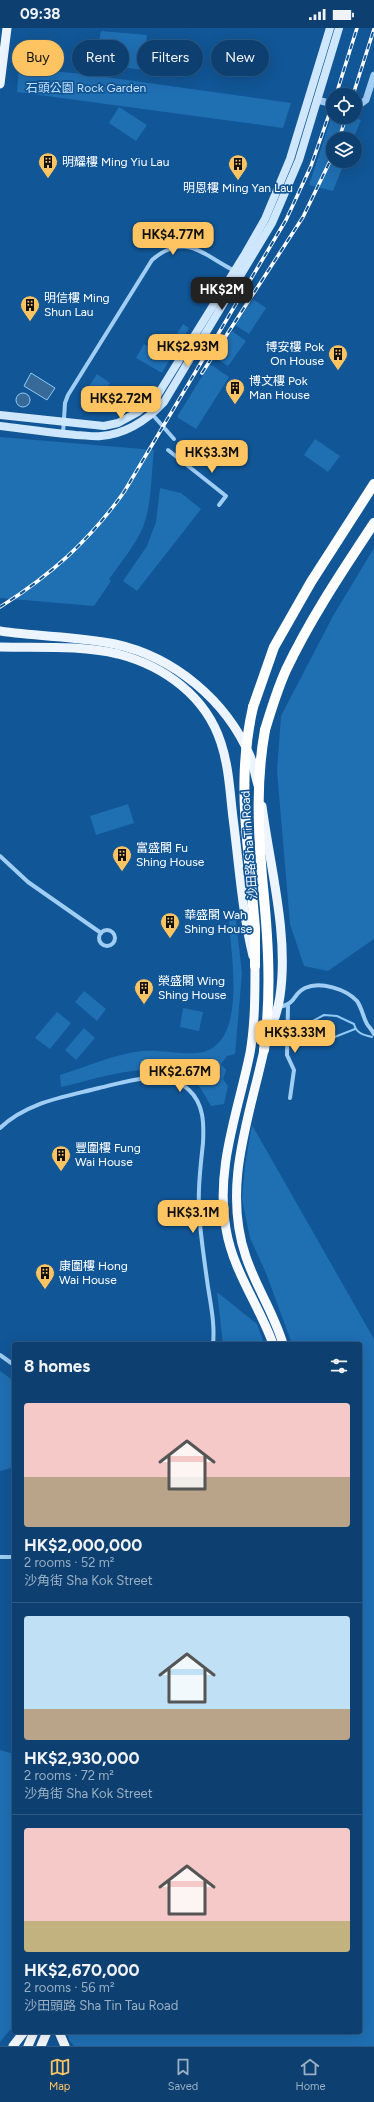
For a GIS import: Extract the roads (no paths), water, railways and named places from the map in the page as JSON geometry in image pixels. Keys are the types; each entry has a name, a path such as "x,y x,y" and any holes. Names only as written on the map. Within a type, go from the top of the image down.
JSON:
{"highway":[{"name":"沙田路 Sha Tin Road","path":"255,966 255,928 248,850 244,778 246,748 253,707 268,663 282,634 322,564 374,484"},
{"name":"沙田路 Sha Tin Road","path":"264,1050 268,1007 269,971 257,803 259,764 264,730 280,684 293,656 329,593 374,523"},
{"path":"255,966 255,1008 252,1036 226,1158 223,1206 233,1260 272,1342"},
{"path":"264,1050 237,1169 236,1204 239,1232 246,1257 273,1315 282,1342"},
{"path":"13,2046 22,2034"},
{"path":"28,2046 33,2034"},
{"path":"41,2046 46,2034"},
{"path":"60,2034 65,2046"}],"main road":[{"path":"0,84 6,28"},
{"path":"0,415 63,423 104,426 118,423 147,406 165,385 265,219 290,159 330,28"},
{"path":"0,426 63,434 101,436 120,432 152,414 173,390 272,223 299,160 339,28"},
{"path":"0,631 101,642 136,650 160,660 186,676 221,709 241,738 250,757 261,798 281,936 282,982 278,1008 264,1050"},
{"path":"0,647 70,648 117,654 146,664 163,672 185,688 200,704 218,734 227,765 246,929 255,966"}],"street":[{"path":"362,105 366,100 374,75"},
{"path":"309,97 326,102"},
{"path":"63,434 65,403 68,395 152,260 160,253 174,247 186,245 242,275"},
{"path":"152,414 174,439"},
{"path":"168,450 226,496 219,505"},
{"path":"0,856 28,882 101,933"},
{"path":"104,930 111,930 115,934 115,942 108,946 103,945 99,938 101,933 104,930"},
{"path":"278,1008 288,1006 300,992 306,988 323,986 332,988 358,1002 374,1034"},
{"path":"288,1006 287,1055 294,1070 290,1098"},
{"path":"0,1128 25,1109 54,1099 145,1078 170,1079 180,1083 194,1095 204,1120 198,1192 203,1251 214,1323 214,1342"},
{"path":"0,1355 12,1364"},
{"path":"0,1557 12,1557"}],"waterway":[{"path":"291,1029 309,1023 324,1015 337,1016 354,1024 356,1030 360,1033 372,1037"},
{"path":"303,1026 310,1028 312,1036 327,1040 355,1029"}],"railway":[{"path":"338,88 357,28"},
{"path":"355,88 374,29"},
{"path":"0,607 19,595 68,556 97,526 124,492 286,220 311,166 326,123"},
{"path":"341,132 344,124"},
{"path":"202,373 303,217 327,168"}],"place":[{"name":"明耀樓 Ming Yiu Lau","path":"48,179"},
{"name":"明恩樓 Ming Yan Lau","path":"238,181"},
{"name":"明信樓 Ming Shun Lau","path":"30,322"},
{"name":"博安樓 Pok On House","path":"338,371"},
{"name":"博文樓 Pok Man House","path":"235,405"},
{"name":"富盛閣 Fu Shing House","path":"122,872"},
{"name":"華盛閣 Wah Shing House","path":"170,939"},
{"name":"榮盛閣 Wing Shing House","path":"144,1005"},
{"name":"豐圍樓 Fung Wai House","path":"61,1172"},
{"name":"康圍樓 Hong Wai House","path":"45,1290"}],"park label":[{"name":"石頭公園 Rock Garden","path":"86,88"}]}
